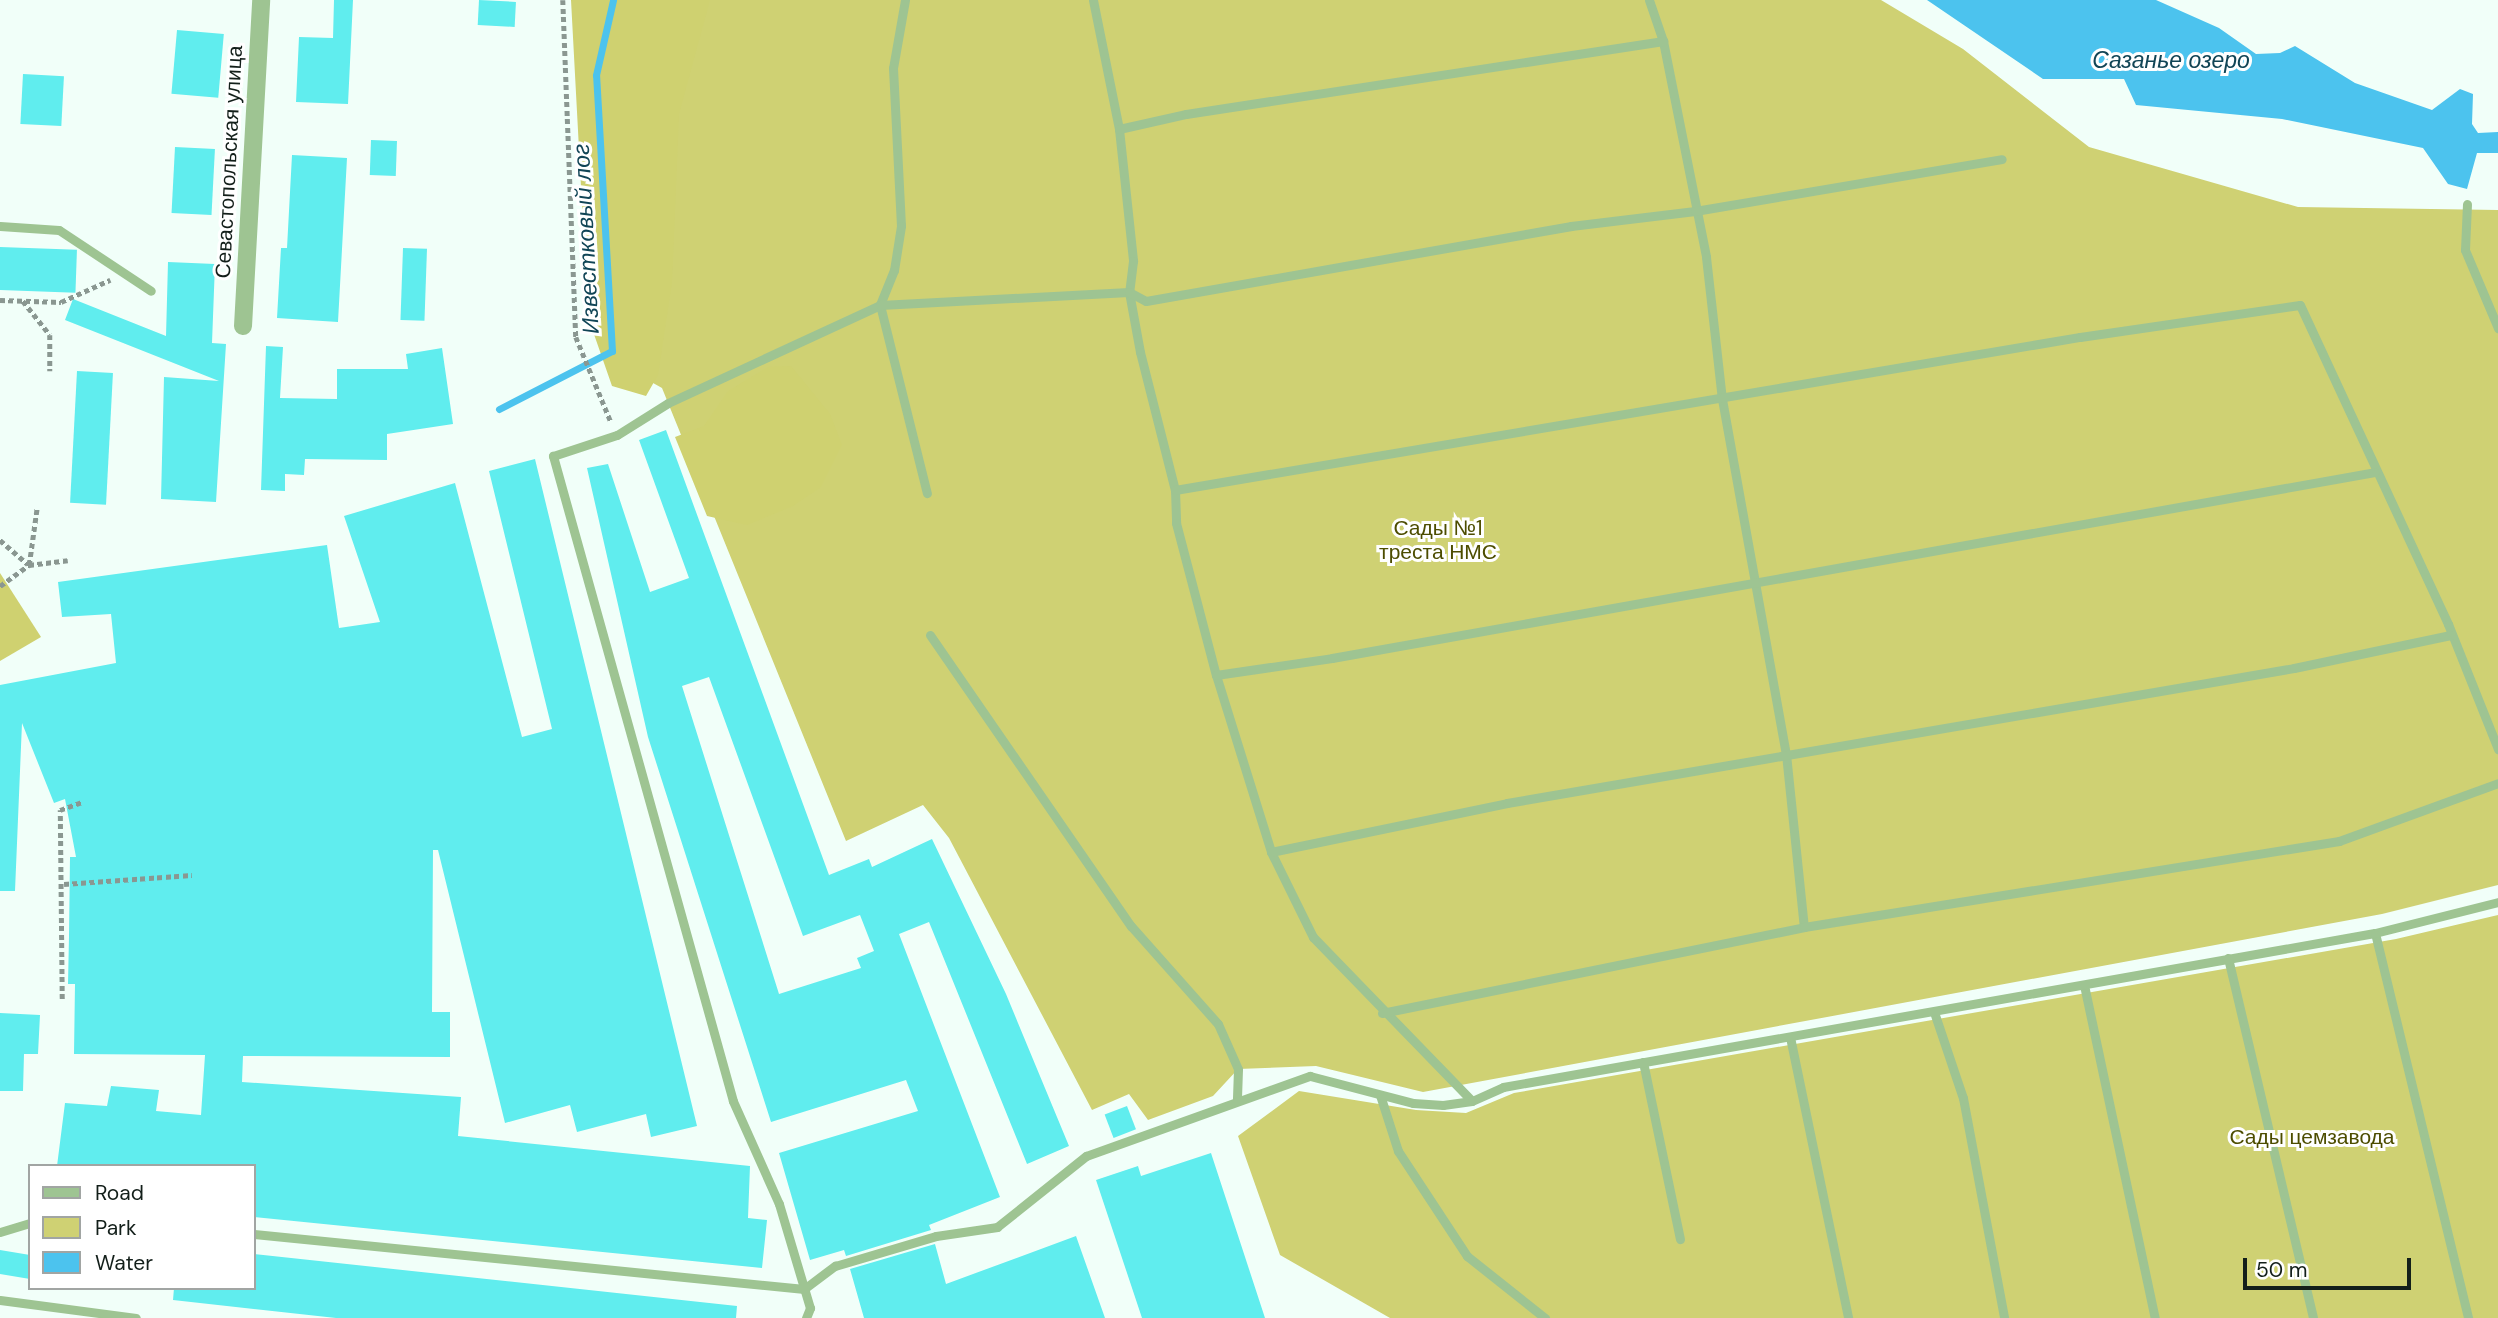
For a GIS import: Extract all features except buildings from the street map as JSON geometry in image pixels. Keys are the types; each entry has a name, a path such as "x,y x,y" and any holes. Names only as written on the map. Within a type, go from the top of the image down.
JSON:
{"street":[{"name":"Севастопольская улица","path":"243,326 261,0"}],"lane":[{"path":"905,0 893,68 901,226 894,270 880,305 927,493"},
{"path":"1094,0 1119,130 1133,261 1129,292 1175,490 1176,523 1216,675 1271,852 1313,937 1382,1013 1472,1101"},
{"path":"1649,0 1663,41 1706,257 1723,399 1786,754 1804,928"},
{"path":"1119,130 1186,114 1663,41"},
{"path":"806,1318 810,1308 779,1204 733,1101 553,456 617,435 668,403 880,305 1129,292 1146,301 1544,230 1695,211 2002,159"},
{"path":"2468,204 2466,250 2498,328"},
{"path":"0,226 59,230 150,291"},
{"path":"1175,490 2300,305 2451,635 2498,749"},
{"path":"1216,675 1755,583 2375,472"},
{"path":"930,635 1131,926 1218,1024 1238,1069 1237,1099"},
{"path":"1271,852 1507,803 2294,668 2451,635"},
{"path":"1382,1013 1804,928 2339,841 2498,783"},
{"path":"256,1234 804,1289 835,1266 936,1236 997,1227 1086,1156 1237,1099 1310,1076 1423,1104 1472,1101 1503,1087 2375,933 2498,902"},
{"path":"2375,933 2468,1318"},
{"path":"2228,958 2313,1318"},
{"path":"2084,985 2155,1318"},
{"path":"1934,1012 1963,1098 2004,1318"},
{"path":"1790,1037 1848,1318"},
{"path":"1643,1062 1680,1239"},
{"path":"1380,1095 1398,1151 1467,1256 1545,1318"},
{"path":"0,1232 28,1224"},
{"path":"0,1300 136,1318"}],"path":[{"path":"563,0 576,337 617,435"},
{"path":"0,300 61,302 124,274"},
{"path":"23,301 50,335 50,371"},
{"path":"29,565 37,507"},
{"path":"0,540 29,565"},
{"path":"0,586 29,565 68,560"},
{"path":"62,999 64,884 60,810 82,803"},
{"path":"64,884 192,876"}],"green space":[{"name":"Сады №1 треста НМС","path":"650,0 1881,0 1963,49 2089,147 2298,207 2498,210 2498,885 2382,914 1423,1092 1316,1066 1238,1069 1213,1096 1148,1120 1129,1094 1092,1110 949,838 923,805 846,841 662,388 619,364"},
{"name":"Сады цемзавода","path":"2498,915 2498,1318 1390,1318 1280,1255 1238,1136 1299,1091 1416,1110 1466,1113 1514,1093 2396,939"}],"shaded area":[{"path":"571,0 710,0 679,114 672,282 658,375 646,396 612,386 588,317"},
{"path":"791,366 830,414 842,445 821,487 793,506 747,525 707,516 675,437 704,426 728,391 768,367"},
{"path":"0,573 41,637 0,661"}],"water":[{"name":"Сазанье озеро","path":"1927,0 2156,0 2219,28 2256,54 2280,53 2295,46 2355,83 2432,110 2460,89 2473,94 2472,124 2478,133 2498,132 2498,153 2477,153 2467,189 2448,184 2423,148 2282,119 2136,105 2124,79 2043,79"}],"waterway":[{"name":"Известковый лог","path":"499,409 612,351 596,75 613,0"}]}
